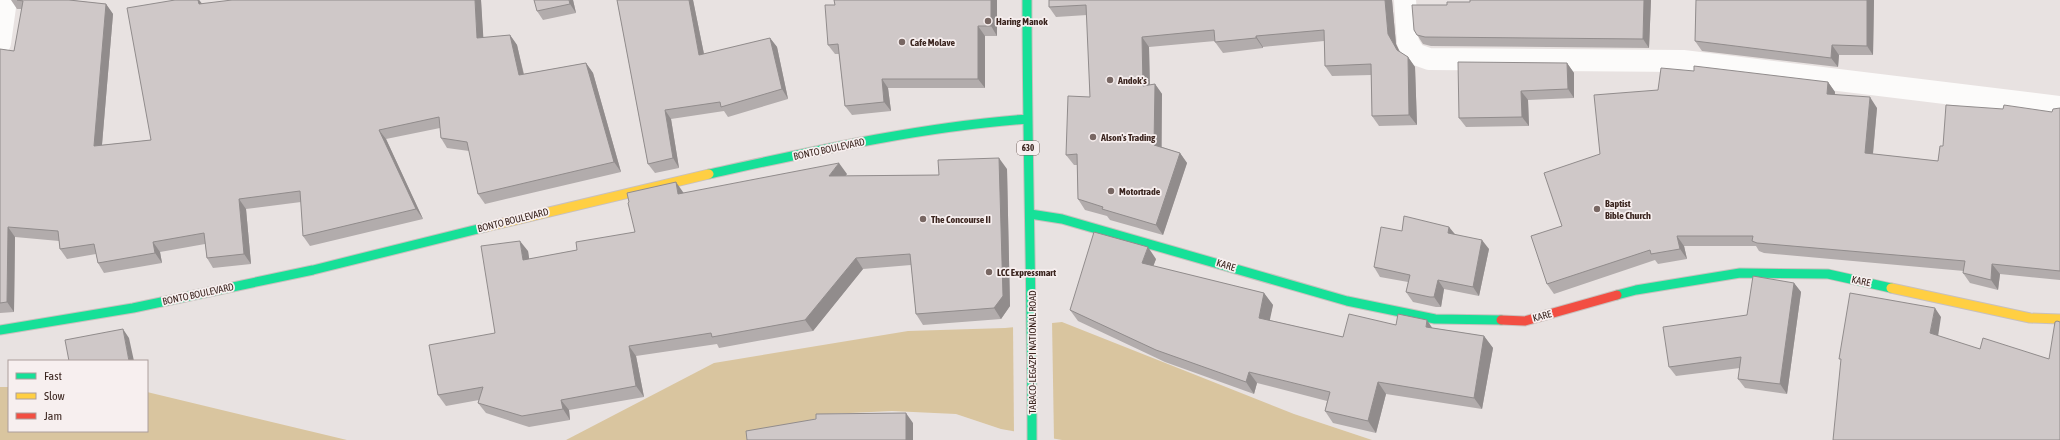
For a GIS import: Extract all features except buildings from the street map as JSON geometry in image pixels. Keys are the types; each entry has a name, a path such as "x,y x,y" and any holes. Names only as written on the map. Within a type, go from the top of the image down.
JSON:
{"street":[{"path":"0,43 6,0"},
{"name":"TABACO-LEGAZPI NATIONAL ROAD","path":"1027,0 1027,119 1032,297 1032,440"},
{"path":"1405,0 1408,43 1415,54 1429,59 1682,61 2060,107"},
{"name":"BONTO BOULEVARD","path":"0,330 133,308 298,273 663,184 877,138 973,123 1027,119"},
{"name":"KARE","path":"1030,214 1062,218 1347,301 1435,319 1525,321 1636,290 1740,273 1828,274 2030,318 2060,320"}],"shaded area":[{"path":"1062,322 1294,414 1372,440 1062,440 1001,429 956,414 892,411 829,414 750,440 566,440 714,363 908,331 1005,328"},
{"path":"0,387 8,387 8,432 148,432 148,392 347,440 0,440"}],"pier":[{"path":"1052,321 1054,440 1050,440 1014,433 1013,325"}],"traffic: fast":[{"path":"1027,0 1032,440"},
{"path":"709,174 907,134 1027,119"},
{"path":"1030,214 1062,219 1347,301 1435,319 1501,320"},
{"path":"0,330 133,308 313,270 486,227"},
{"path":"1617,295 1636,290 1740,273 1828,274 1891,288"}],"traffic: slow":[{"path":"486,227 709,174"},
{"path":"1891,288 2030,318 2060,319"}],"traffic: jam":[{"path":"1501,320 1525,321 1617,295"}],"place":[{"name":"Haring Manok","path":"988,21"},
{"name":"Cafe Molave","path":"902,42"},
{"name":"Andok's","path":"1110,80"},
{"name":"Alson's Trading","path":"1093,137"},
{"name":"Motortrade","path":"1111,191"},
{"name":"Baptist Bible Church","path":"1597,209"},
{"name":"The Concourse II","path":"923,219"},
{"name":"LCC Expressmart","path":"989,272"}]}
